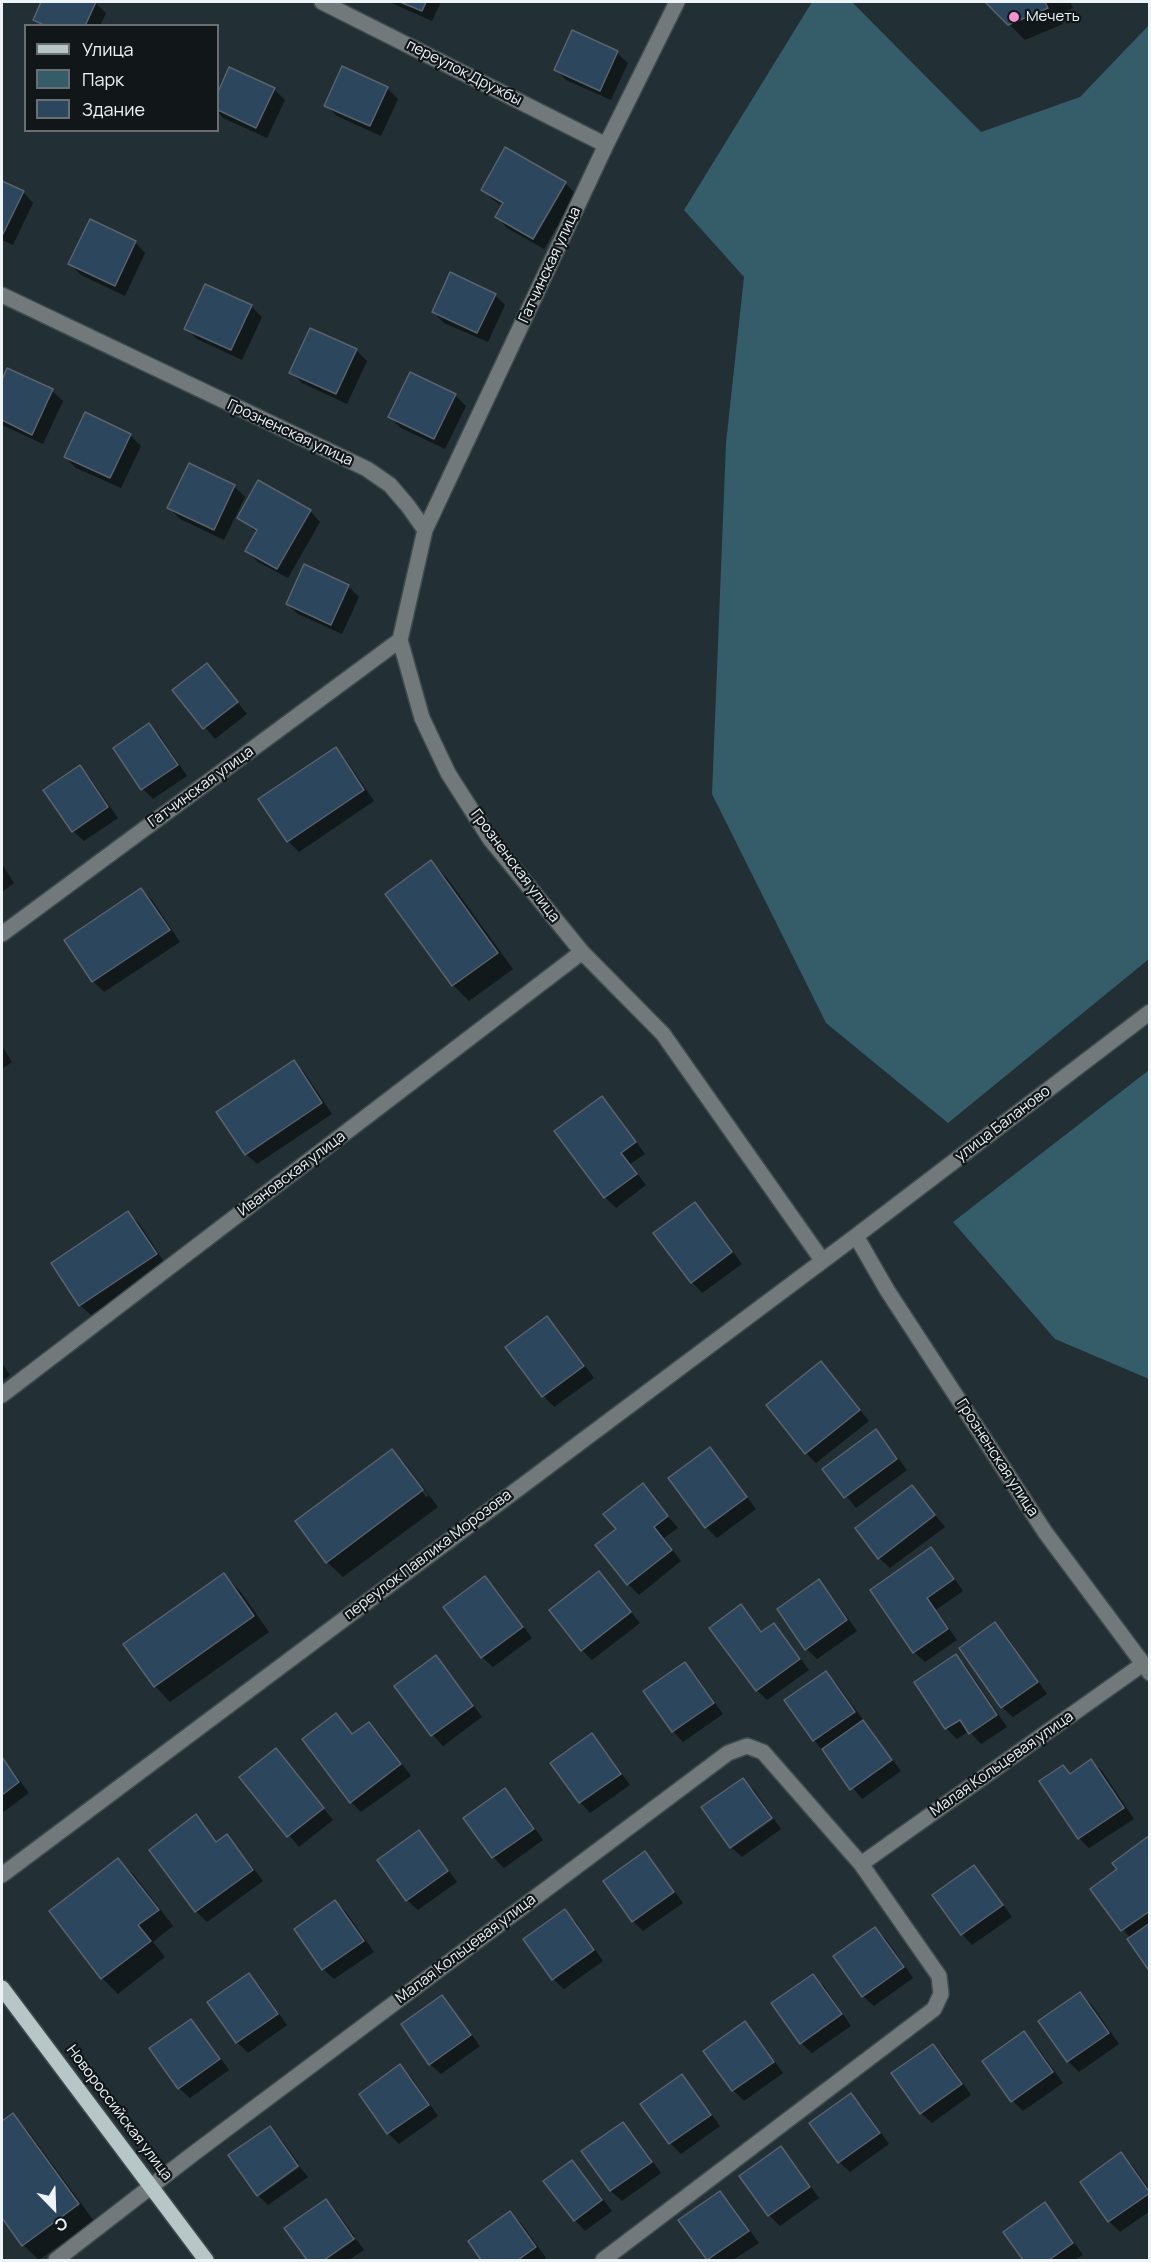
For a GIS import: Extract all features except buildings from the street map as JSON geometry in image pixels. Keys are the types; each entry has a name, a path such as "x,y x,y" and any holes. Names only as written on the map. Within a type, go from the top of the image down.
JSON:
{"main road":[{"name":"Новороссийская улица","path":"2,1988 206,2260"}],"street":[{"name":"переулок Дружбы","path":"322,2 606,145"},
{"name":"Гатчинская улица","path":"425,530 606,145 676,2"},
{"name":"Грозненская улица","path":"2,295 367,469 390,485 408,506 425,530 400,640 422,718 448,772 490,839 582,952 663,1034 822,1260"},
{"name":"Гатчинская улица","path":"2,934 400,640"},
{"name":"Ивановская улица","path":"2,1395 582,952"},
{"name":"улица Баланово","path":"856,1236 1149,1012"},
{"name":"Грозненская улица","path":"856,1236 887,1290 1045,1532 1146,1668"},
{"name":"переулок Павлика Морозова","path":"2,1875 856,1236"},
{"name":"Малая Кольцевая улица","path":"861,1864 1146,1668"},
{"name":"Малая Кольцевая улица","path":"56,2260 728,1753 747,1746 764,1752 861,1864 939,1976 941,1994 934,2008 603,2260"}],"green space":[{"path":"812,2 852,2 981,132 1080,97 1149,25 1149,959 948,1123 826,1023 712,794 726,443 744,277 684,210"},
{"path":"1149,1070 1149,1379 1055,1339 953,1222"}],"place":[{"name":"Мечеть","path":"1014,17"}]}
